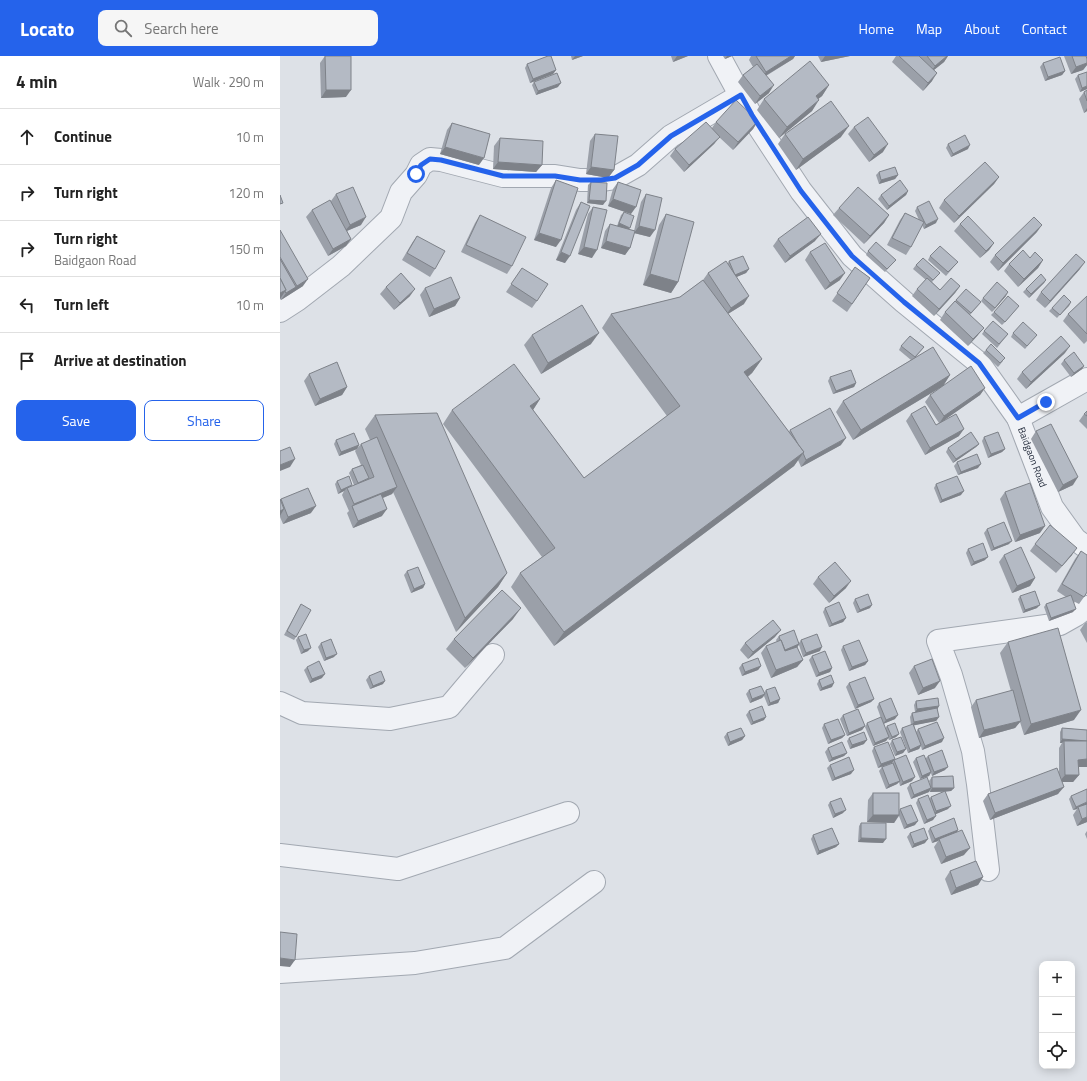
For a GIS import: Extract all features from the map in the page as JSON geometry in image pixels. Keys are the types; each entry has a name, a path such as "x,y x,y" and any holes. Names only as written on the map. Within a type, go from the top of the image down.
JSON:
{"street":[{"name":"Baidgaon Road","path":"719,56 752,115 801,191 852,256 904,302 979,363 1018,418 1052,507 1075,539 1087,548"},
{"path":"280,311 297,300 341,266 391,218 401,192 416,174 421,165 430,159 441,160 503,176 555,176 580,180 615,178 638,165 671,136 741,95"},
{"path":"1018,418 1087,379"},
{"path":"988,870 973,750 951,675 938,641 1060,624 1087,607"},
{"path":"280,703 302,713 390,719 449,706 493,655"},
{"path":"280,855 398,869 568,813"},
{"path":"280,972 415,963 505,948 594,882"}],"building":[{"path":"325,56 351,56 351,90 326,90"},
{"path":"551,56 556,70 533,79 527,64"},
{"path":"756,56 791,56 766,72"},
{"path":"899,56 919,56 937,73 928,83"},
{"path":"927,56 947,56 935,66"},
{"path":"1072,56 1086,56 1087,63 1076,67"},
{"path":"1060,57 1065,71 1048,77 1043,63"},
{"path":"810,61 829,85 816,96 819,100 787,127 764,99"},
{"path":"757,64 774,85 760,96 743,75"},
{"path":"1087,72 1087,86 1082,88 1078,75"},
{"path":"557,73 561,83 538,91 534,82"},
{"path":"1087,90 1087,101 1084,92"},
{"path":"736,100 758,121 738,142 716,122"},
{"path":"831,101 849,126 803,159 785,134"},
{"path":"868,117 888,144 874,155 854,127"},
{"path":"706,122 720,137 689,165 675,149"},
{"path":"452,123 490,134 484,158 445,147"},
{"path":"595,134 618,136 614,170 591,167"},
{"path":"965,135 970,145 953,154 948,144"},
{"path":"500,138 543,141 542,165 498,162"},
{"path":"985,162 999,177 959,216 944,200"},
{"path":"895,167 898,175 881,180 879,172"},
{"path":"556,180 578,188 561,240 539,233"},
{"path":"900,180 908,191 889,206 881,195"},
{"path":"591,182 607,183 606,201 589,200"},
{"path":"618,182 641,190 636,207 613,199"},
{"path":"353,187 366,217 350,225 336,194"},
{"path":"858,187 889,215 870,236 839,208"},
{"path":"646,194 662,198 655,230 639,226"},
{"path":"280,195 283,203 280,204"},
{"path":"330,200 351,239 333,249 312,210"},
{"path":"929,201 938,219 926,225 917,207"},
{"path":"581,202 590,206 570,256 561,252"},
{"path":"593,207 607,210 597,250 584,247"},
{"path":"624,212 634,216 630,228 619,223"},
{"path":"905,213 924,222 911,247 892,238"},
{"path":"666,214 694,222 678,282 650,274"},
{"path":"480,215 526,237 512,266 466,245"},
{"path":"968,216 994,243 986,251 960,224"},
{"path":"808,217 821,234 790,256 778,239"},
{"path":"1034,217 1042,225 1003,263 995,255"},
{"path":"610,224 635,231 630,248 606,241"},
{"path":"280,230 308,279 297,286 280,257"},
{"path":"417,236 445,251 435,269 407,253"},
{"path":"876,242 896,260 887,269 868,251"},
{"path":"825,243 845,273 830,283 810,252"},
{"path":"940,246 958,262 948,272 930,256"},
{"path":"1023,250 1030,258 1035,252 1043,260 1024,279 1009,264"},
{"path":"1076,254 1085,262 1050,301 1041,292"},
{"path":"743,256 749,269 735,275 729,261"},
{"path":"923,258 940,273 933,280 916,265"},
{"path":"280,259 296,287 286,293 280,278"},
{"path":"726,261 749,296 731,308 708,273"},
{"path":"855,267 870,278 852,304 837,293"},
{"path":"522,268 548,284 537,301 511,284"},
{"path":"401,273 415,289 400,303 386,287"},
{"path":"1041,274 1046,280 1031,294 1026,289"},
{"path":"451,277 460,298 434,309 425,288"},
{"path":"280,278 286,290 280,293"},
{"path":"927,278 940,290 951,278 960,286 939,309 917,289"},
{"path":"703,280 762,359 744,372 804,452 564,632 520,573 555,548 452,410 514,364 540,399 530,406 584,478 680,406 611,314 680,297"},
{"path":"997,282 1008,292 995,308 983,298"},
{"path":"966,289 981,302 971,313 956,300"},
{"path":"1064,295 1071,302 1060,315 1052,308"},
{"path":"1008,296 1019,306 1005,322 994,312"},
{"path":"1087,296 1087,334 1068,314"},
{"path":"955,301 984,328 973,339 945,312"},
{"path":"582,305 599,333 548,363 532,335"},
{"path":"993,321 1008,334 999,344 984,331"},
{"path":"1023,322 1037,335 1027,346 1013,333"},
{"path":"910,336 924,347 915,357 901,346"},
{"path":"1061,336 1070,346 1031,382 1022,372"},
{"path":"991,344 1005,358 1000,363 986,350"},
{"path":"933,347 950,375 861,430 843,401"},
{"path":"1074,352 1084,366 1074,373 1064,360"},
{"path":"337,362 347,387 320,399 309,374"},
{"path":"971,366 985,388 944,416 930,395"},
{"path":"851,370 856,383 836,391 830,377"},
{"path":"925,406 936,425 956,414 964,429 930,448 911,414"},
{"path":"830,408 846,438 806,460 803,453 804,452 790,430"},
{"path":"437,413 507,573 465,618 375,415"},
{"path":"1051,424 1078,477 1063,485 1036,431"},
{"path":"971,432 979,444 956,459 948,448"},
{"path":"998,432 1005,449 991,454 984,437"},
{"path":"354,433 359,445 341,452 336,440"},
{"path":"377,437 397,487 354,504 347,488 374,477 361,444"},
{"path":"290,447 295,459 280,465 280,451"},
{"path":"977,454 981,464 961,472 957,462"},
{"path":"363,465 369,478 358,483 352,469"},
{"path":"349,476 352,485 341,490 337,481"},
{"path":"957,476 964,491 942,500 936,484"},
{"path":"1030,483 1045,526 1020,535 1005,492"},
{"path":"308,488 316,506 288,517 281,499"},
{"path":"381,494 387,509 358,521 352,506"},
{"path":"280,499 284,509 280,511"},
{"path":"1004,522 1012,541 994,548 987,529"},
{"path":"1050,525 1077,548 1062,566 1035,544"},
{"path":"983,543 988,557 974,562 968,549"},
{"path":"1021,547 1035,578 1017,586 1004,555"},
{"path":"1081,551 1087,555 1087,592 1084,597 1062,584"},
{"path":"835,562 851,581 834,596 818,577"},
{"path":"418,567 425,584 414,589 407,571"},
{"path":"502,590 521,608 473,658 454,639"},
{"path":"1035,591 1040,605 1025,610 1020,596"},
{"path":"868,594 872,605 860,610 855,599"},
{"path":"1071,595 1076,609 1051,618 1046,604"},
{"path":"839,602 846,618 832,624 825,608"},
{"path":"301,604 311,610 296,637 287,631"},
{"path":"773,620 781,630 753,652 745,643"},
{"path":"1058,628 1081,710 1031,724 1008,642"},
{"path":"794,630 799,644 785,650 779,636"},
{"path":"306,634 311,648 304,650 298,637"},
{"path":"817,634 822,647 806,653 801,640"},
{"path":"331,639 337,654 326,658 321,643"},
{"path":"781,640 785,651 797,647 803,660 776,670 766,646"},
{"path":"859,640 868,661 852,667 843,646"},
{"path":"825,651 832,668 819,673 812,656"},
{"path":"758,658 761,666 745,672 742,664"},
{"path":"932,659 940,681 923,688 914,666"},
{"path":"319,661 325,674 312,679 307,667"},
{"path":"381,671 385,681 373,686 369,676"},
{"path":"831,675 834,683 822,688 819,680"},
{"path":"865,677 874,699 858,705 849,683"},
{"path":"761,686 765,694 752,699 749,690"},
{"path":"775,687 780,699 770,703 766,690"},
{"path":"1013,690 1021,721 984,730 976,700"},
{"path":"891,698 898,715 886,720 879,703"},
{"path":"938,698 939,706 917,709 916,701"},
{"path":"762,706 766,717 753,722 749,711"},
{"path":"937,708 939,717 914,722 912,713"},
{"path":"858,709 865,726 849,733 843,715"},
{"path":"881,717 889,737 875,743 867,723"},
{"path":"838,719 845,735 831,740 824,724"},
{"path":"937,722 944,738 925,746 918,729"},
{"path":"895,723 899,734 892,737 887,726"},
{"path":"913,724 921,745 910,750 902,728"},
{"path":"741,728 745,736 730,742 727,733"},
{"path":"1062,728 1087,730 1087,741 1062,739"},
{"path":"864,732 867,740 852,745 849,738"},
{"path":"901,737 906,749 897,752 892,740"},
{"path":"1064,741 1087,741 1087,759 1078,760 1079,775 1065,775"},
{"path":"842,742 847,753 832,758 828,748"},
{"path":"888,742 895,759 881,764 874,747"},
{"path":"942,750 948,767 934,772 928,756"},
{"path":"906,755 915,777 903,782 894,760"},
{"path":"924,755 931,772 922,776 916,758"},
{"path":"849,757 854,770 835,778 830,765"},
{"path":"893,763 900,781 889,785 882,767"},
{"path":"1057,768 1064,787 995,813 988,794"},
{"path":"953,776 954,788 932,788 932,777"},
{"path":"927,777 931,788 914,795 910,784"},
{"path":"1087,789 1087,802 1076,807 1071,796"},
{"path":"945,791 951,806 936,811 931,797"},
{"path":"873,793 899,793 899,815 873,815"},
{"path":"928,795 936,816 927,820 918,799"},
{"path":"841,798 846,810 835,814 830,802"},
{"path":"1087,804 1087,817 1082,819 1078,807"},
{"path":"911,805 918,821 907,825 900,809"},
{"path":"954,818 958,830 935,839 930,828"},
{"path":"861,823 886,823 886,839 861,838"},
{"path":"832,828 839,844 819,851 813,835"},
{"path":"924,828 928,839 914,844 910,833"},
{"path":"962,830 970,848 946,857 939,839"},
{"path":"976,861 983,877 956,888 950,871"},
{"path":"280,932 297,934 295,960 280,958"}],"route":[{"path":"416,174 421,165 430,159 441,160 503,176 555,176 580,180 615,178 638,165 671,136 741,95 752,115 801,191 852,256 904,302 979,363 1018,418 1046,402"}]}
